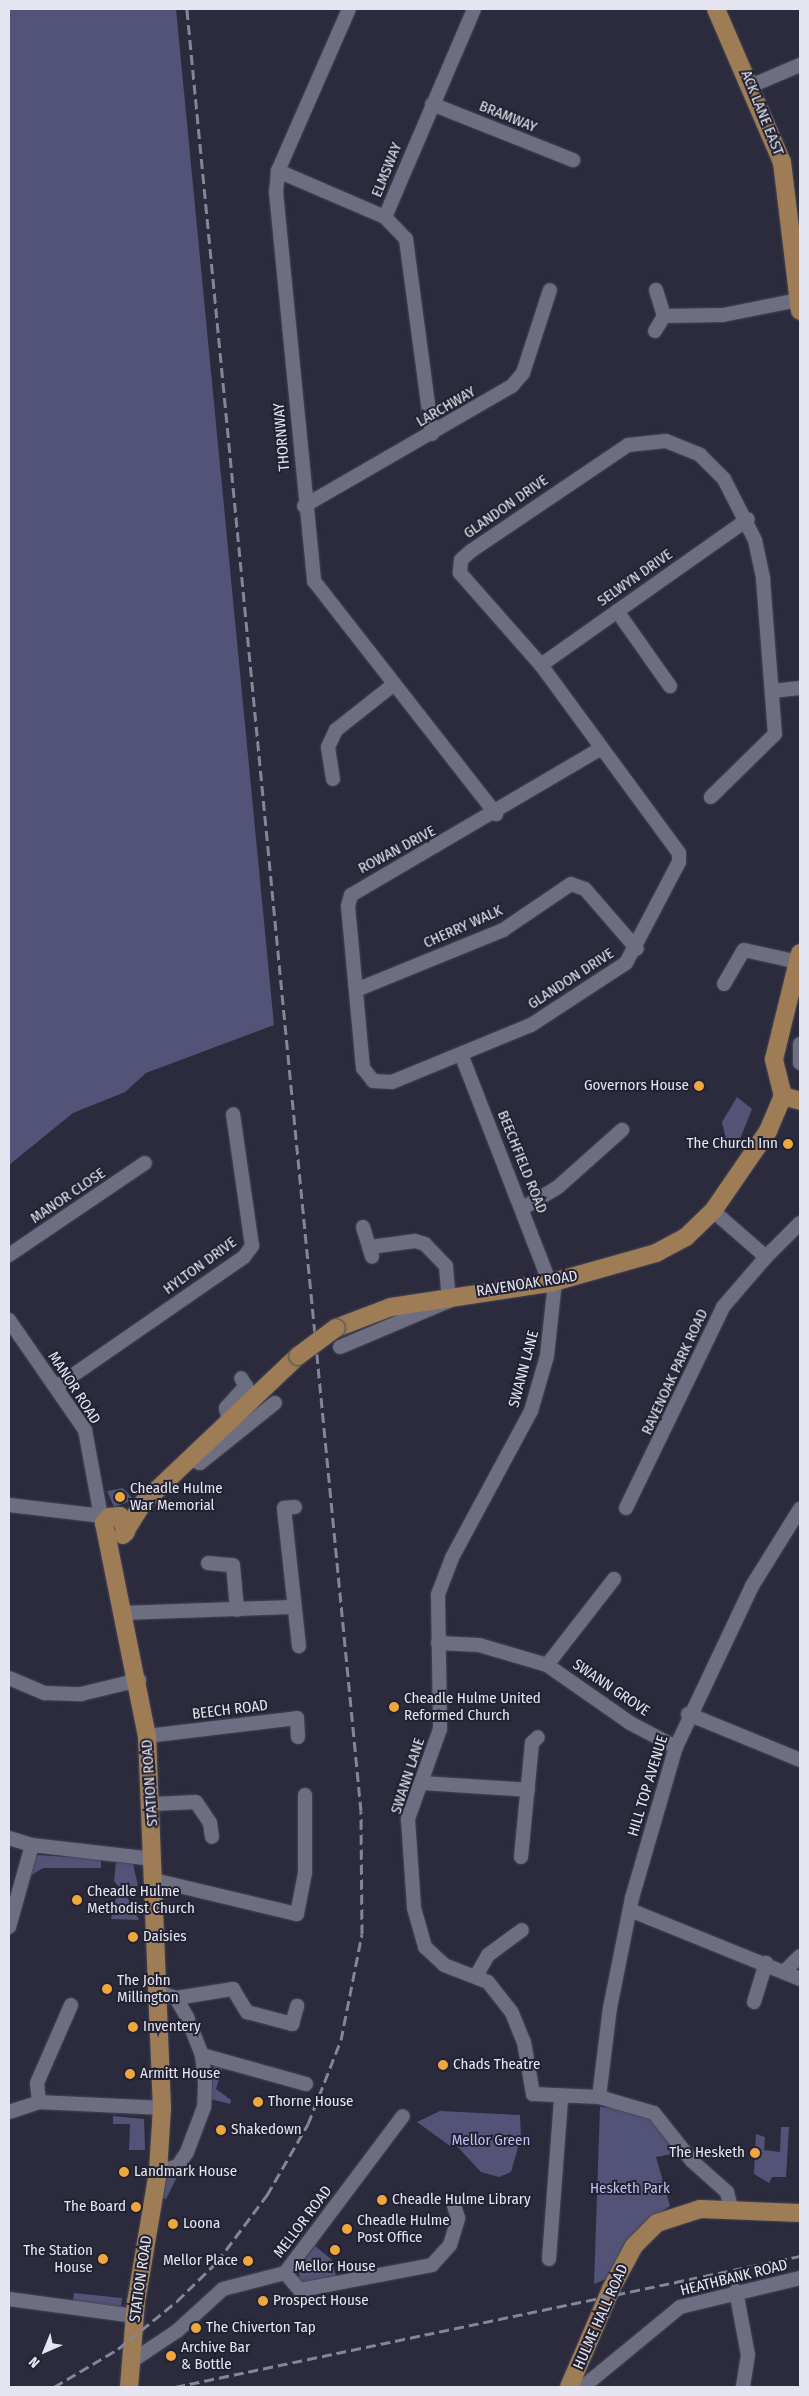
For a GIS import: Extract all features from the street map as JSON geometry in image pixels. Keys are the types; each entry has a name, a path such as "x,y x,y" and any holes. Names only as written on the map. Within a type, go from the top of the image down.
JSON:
{"main road":[{"name":"ACK LANE EAST","path":"716,9 753,85 782,162 799,306"},
{"path":"792,1098 774,1058 798,964"},
{"name":"RAVENOAK ROAD","path":"113,1525 143,1503 188,1458 298,1356 336,1328 391,1307 449,1295 552,1282 656,1253 686,1237 713,1211 792,1098"},
{"name":"STATION ROAD","path":"113,1525 113,1578 139,1680 147,1736 153,1804 153,1859 162,2108 158,2172 135,2316 129,2387"},
{"name":"HULME HALL ROAD","path":"569,2387 611,2289 646,2232 677,2214 731,2208 800,2213"}],"street":[{"name":"THORNWAY","path":"349,9 278,171 276,192 304,506 316,588 496,814"},
{"name":"ELMSWAY","path":"432,434 406,239 385,217 474,9"},
{"path":"753,85 800,65"},
{"name":"BRAMWAY","path":"432,104 573,160"},
{"path":"278,171 385,217"},
{"name":"LARCHWAY","path":"304,506 432,434 519,380 550,290"},
{"path":"655,331 664,316 656,290"},
{"path":"664,316 723,315 799,306"},
{"name":"GLANDON DRIVE","path":"461,1054 531,1025 626,963 637,949 676,870 679,853 600,749 541,665 464,582 461,560 471,550 612,453 648,441 683,446 711,463 748,519 764,579 772,691 772,741 711,797"},
{"name":"SELWYN DRIVE","path":"541,665 748,519"},
{"path":"617,611 670,686"},
{"path":"334,779 328,747 336,730 393,685"},
{"path":"772,691 800,688"},
{"name":"ROWAN DRIVE","path":"461,1054 392,1082 373,1081 363,1068 356,990 351,895 496,814 600,749"},
{"name":"CHERRY WALK","path":"356,990 504,930 571,884 585,889 637,949"},
{"path":"724,984 744,950 798,964"},
{"path":"800,1044 800,1063"},
{"name":"BEECHFIELD ROAD","path":"461,1054 552,1282"},
{"name":"HYLTON DRIVE","path":"56,1387 244,1257 252,1246 233,1114"},
{"path":"523,1208 558,1187 616,1146 622,1130"},
{"name":"MANOR CLOSE","path":"9,1255 145,1164"},
{"path":"713,1211 766,1257"},
{"name":"RAVENOAK PARK ROAD","path":"626,1508 723,1307 766,1257 800,1223"},
{"path":"340,1347 444,1305 449,1295 446,1266 425,1244 415,1241 371,1252 363,1227"},
{"name":"SWANN LANE","path":"552,1282 547,1356 531,1411 442,1579 438,1643 440,1729 408,1819 414,1908 425,1947 444,1965 476,1976 495,1987 519,2027 530,2091 544,2098 599,2097 654,2113 692,2161 727,2192 731,2208"},
{"name":"MANOR ROAD","path":"9,1320 85,1430 97,1481 113,1525"},
{"path":"229,1421 226,1408 246,1386 241,1378"},
{"path":"188,1458 200,1463 275,1403"},
{"path":"9,1505 113,1525"},
{"path":"295,1507 284,1508 292,1607 299,1646"},
{"name":"HILL TOP AVENUE","path":"599,2097 610,2008 630,1910 676,1746 688,1714 752,1586 800,1509"},
{"path":"208,1562 233,1565 237,1610"},
{"path":"547,1665 614,1580"},
{"path":"122,1613 292,1607"},
{"name":"SWANN GROVE","path":"438,1643 479,1645 547,1665 630,1723 676,1746"},
{"path":"9,1678 45,1693 81,1694 139,1680"},
{"path":"688,1714 800,1760"},
{"name":"BEECH ROAD","path":"147,1736 297,1718 298,1738"},
{"path":"521,1858 532,1742 538,1737"},
{"path":"421,1783 528,1790"},
{"path":"154,1880 297,1918 305,1873 305,1795"},
{"path":"153,1804 196,1802 210,1824 212,1837"},
{"path":"9,1838 32,1845 153,1859"},
{"path":"9,1927 32,1845"},
{"path":"630,1910 766,1963 800,1979"},
{"path":"476,1976 488,1955 522,1930"},
{"path":"785,1971 800,1956"},
{"path":"754,2002 766,1963"},
{"path":"158,1992 176,1998 233,1989 247,2012 292,2024 297,2006"},
{"path":"158,2172 178,2166 194,2136 204,2107 202,2055 176,1998"},
{"path":"39,2102 37,2083 71,2005"},
{"path":"202,2055 306,2084"},
{"path":"549,2259 561,2098"},
{"path":"9,2112 39,2102 162,2108"},
{"name":"MELLOR ROAD","path":"132,2361 177,2331 223,2289 285,2273 403,2116"},
{"path":"285,2273 300,2290 432,2265 450,2245 458,2218 454,2206"},
{"name":"HEATHBANK ROAD","path":"583,2387 680,2307 736,2291 800,2278"},
{"path":"736,2291 748,2355 743,2387"},
{"path":"9,2300 135,2316"}],"green space":[{"path":"9,9 176,9 274,1025 146,1073 125,1092 73,1113 9,1165"},
{"path":"737,1097 752,1109 736,1149 727,1144 722,1122"},
{"path":"123,1488 134,1500 114,1507 107,1491"},
{"path":"37,1855 101,1859 101,1868 43,1868 27,1878"},
{"path":"116,1862 133,1864 138,1886 118,1886 114,1881"},
{"path":"118,1890 126,1895 139,1920 111,1919"},
{"path":"214,2065 239,2072 222,2069 216,2089 231,2100 230,2104 211,2099"},
{"name":"Hesketh Park","path":"600,2107 623,2108 652,2119 677,2153 656,2157 670,2206 637,2229 613,2276 594,2284"},
{"name":"Mellor Green","path":"440,2111 520,2115 521,2137 511,2172 499,2177 481,2172 454,2143 450,2146 417,2122"},
{"path":"113,2116 144,2119 145,2150 129,2150 130,2124 113,2124"},
{"path":"781,2127 789,2127 786,2177 772,2177 769,2183 754,2174 756,2134 765,2137 764,2150 780,2152"},
{"path":"182,2167 166,2199 163,2198 166,2176"},
{"path":"315,2246 331,2259 337,2279 306,2284 299,2278 300,2266"},
{"path":"74,2293 122,2298 121,2307 73,2301"}],"railway":[{"path":"54,2387 118,2349 177,2301 217,2262 267,2195 308,2124 341,2040 362,1934 361,1811 187,9"},
{"path":"175,2387 800,2256"}],"place":[{"name":"Governors House","path":"699,1086"},
{"name":"The Church Inn","path":"788,1144"},
{"name":"Cheadle Hulme War Memorial","path":"120,1497"},
{"name":"Cheadle Hulme United Reformed Church","path":"394,1707"},
{"name":"Cheadle Hulme Methodist Church","path":"77,1900"},
{"name":"Daisies","path":"133,1937"},
{"name":"The John Millington","path":"107,1989"},
{"name":"Inventery","path":"133,2027"},
{"name":"Chads Theatre","path":"443,2065"},
{"name":"Armitt House","path":"130,2074"},
{"name":"Thorne House","path":"258,2102"},
{"name":"Shakedown","path":"221,2130"},
{"name":"The Hesketh","path":"755,2153"},
{"name":"Landmark House","path":"124,2172"},
{"name":"Cheadle Hulme Library","path":"382,2200"},
{"name":"The Board","path":"136,2207"},
{"name":"Loona","path":"173,2224"},
{"name":"Cheadle Hulme Post Office","path":"347,2229"},
{"name":"Mellor House","path":"335,2250"},
{"name":"The Station House","path":"103,2259"},
{"name":"Mellor Place","path":"248,2261"},
{"name":"Prospect House","path":"263,2301"},
{"name":"The Chiverton Tap","path":"196,2328"},
{"name":"Archive Bar & Bottle","path":"171,2356"}]}
